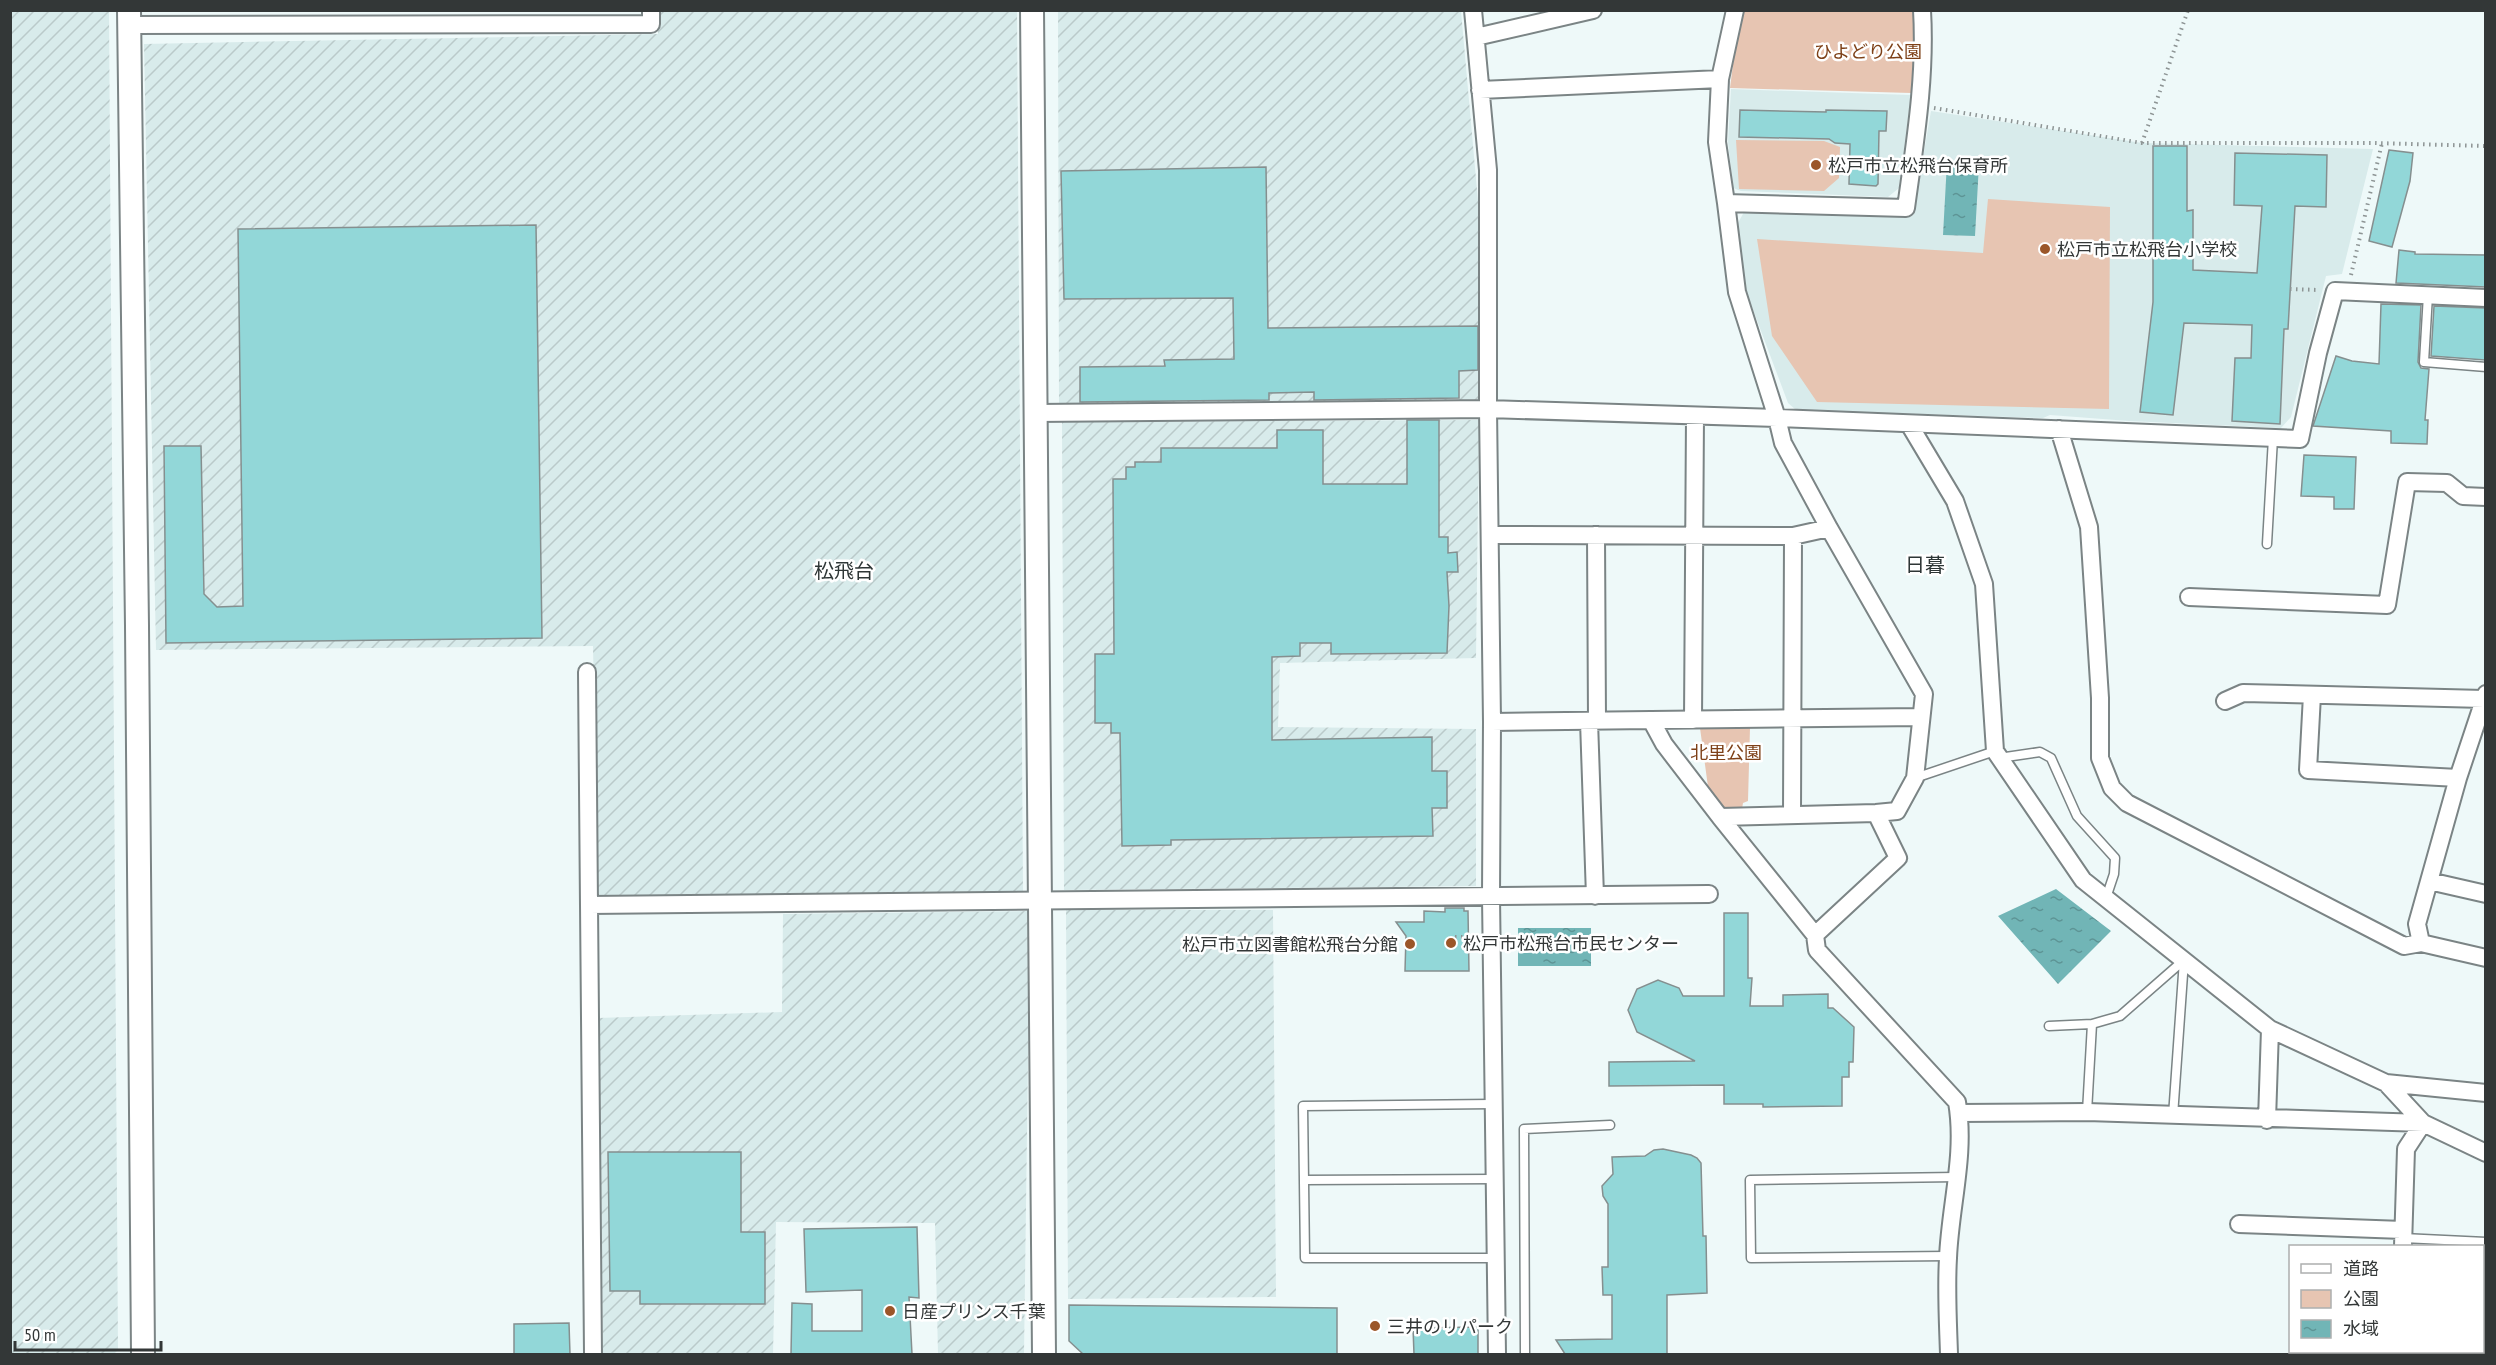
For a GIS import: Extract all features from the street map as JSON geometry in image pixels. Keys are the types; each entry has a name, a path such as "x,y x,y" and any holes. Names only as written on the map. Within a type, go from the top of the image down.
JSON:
{"street":[{"path":"143,1354 129,18 651,24 651,10"},
{"path":"1032,10 1044,1354"},
{"path":"1473,10 1488,170 1491,897 1497,1354"},
{"path":"1476,38 1593,10"},
{"path":"1720,817 1897,811 1915,778 1924,694 1828,528 1783,443 1737,292 1717,142 1720,79 1735,10"},
{"path":"1726,202 1906,207 1920,106 1924,48 1922,10"},
{"path":"1480,90 1720,79"},
{"path":"1035,413 1488,410 1777,418 2300,439 2318,353 2341,290 2486,298"},
{"path":"1693,720 1695,416"},
{"path":"1909,424 1955,501 1984,584 1997,754 2083,880 2270,1029 2386,1083 2486,1093"},
{"path":"2059,429 2089,527 2100,698 2100,758 2112,788 2127,803 2404,946 2421,943 2486,958"},
{"path":"2189,597 2387,604 2407,483 2447,483 2463,496 2486,497"},
{"path":"1490,535 1793,536 1828,528"},
{"path":"1595,896 1593,721 1596,535"},
{"path":"1792,815 1793,536"},
{"path":"587,672 593,1354"},
{"path":"2225,701 2243,693 2485,697 2458,778 2417,924 2421,943"},
{"path":"2312,695 2308,770 2458,778"},
{"path":"1492,722 1921,717"},
{"path":"1651,720 1664,744 1815,935 1817,950 1958,1102 1957,1177 1948,1257 1949,1354"},
{"path":"1815,935 1898,858 1876,813"},
{"path":"2429,881 2486,894"},
{"path":"589,905 1709,894"},
{"path":"2267,1120 2270,1029"},
{"path":"2386,1083 2423,1123 2486,1153"},
{"path":"1959,1113 2087,1113 2423,1123"},
{"path":"2239,1224 2403,1238 2406,1149 2423,1123"}],"lane":[{"path":"2428,294 2424,362 2486,367"},
{"path":"2267,544 2273,438"},
{"path":"1915,778 1997,754 2040,752 2050,758 2077,816 2115,858 2114,874 2105,899"},
{"path":"2049,1026 2092,1024 2120,1016 2184,960"},
{"path":"2174,1116 2184,960"},
{"path":"2087,1113 2092,1024"},
{"path":"1493,1104 1303,1106 1305,1258 1496,1258"},
{"path":"1525,1354 1524,1129 1610,1125"},
{"path":"1948,1257 1751,1258 1750,1180 1957,1177"},
{"path":"1304,1180 1494,1179"},
{"path":"2403,1238 2486,1242"}],"path":[{"path":"2142,143 2188,10"},
{"path":"1920,106 2142,143 2382,143 2486,146"},
{"path":"2290,289 2341,290 2382,143"}],"shaded area":[{"path":"659,10 1017,11 1023,891 598,898 593,646 156,650 144,44 658,34"},
{"path":"10,11 109,11 118,1350 114,1354 11,1354"},
{"path":"1058,11 1461,11 1478,201 1479,400 1059,404"},
{"name":"松戸市立松飛台保育所","path":"1731,89 1911,95 1899,188 1888,197 1741,191 1733,188 1728,142"},
{"name":"松戸市立松飛台小学校","path":"1931,111 2142,143 2373,149 2342,274 2326,276 2291,417 2281,428 2050,415 2043,418 1796,410 1788,403 1746,291 1738,223 1744,212 1913,216"},
{"path":"1479,420 1476,658 1280,663 1278,727 1476,729 1476,886 1064,890 1062,422"},
{"path":"1066,910 1273,910 1276,1297 1068,1299"},
{"path":"1030,911 1024,1354 938,1354 935,1223 776,1222 773,1354 603,1354 598,1018 782,1012 783,914"}],"green space":[{"name":"ひよどり公園","path":"1744,11 1914,11 1916,35 1911,93 1730,88 1737,33"},
{"path":"1736,140 1824,141 1840,147 1839,178 1824,191 1739,189"},
{"path":"1988,199 2110,207 2109,409 1817,402 1772,336 1757,239 1983,253"},
{"name":"北里公園","path":"1700,728 1750,728 1748,801 1743,803 1742,809 1720,808 1709,794"}],"water":[{"path":"1947,162 1979,164 1975,236 1943,235"},
{"path":"2056,889 2111,931 2058,984 1998,916"},
{"path":"1518,928 1591,928 1591,966 1518,966"}],"building":[{"path":"1740,110 1887,111 1886,131 1879,131 1878,184 1876,186 1849,184 1850,144 1835,143 1829,139 1739,137"},
{"path":"2153,146 2187,146 2187,211 2193,210 2193,270 2257,273 2262,206 2234,205 2235,153 2327,155 2326,207 2295,206 2288,329 2284,329 2280,424 2232,421 2235,358 2251,358 2252,325 2184,323 2173,415 2140,412 2153,302"},
{"path":"2389,150 2413,153 2410,181 2392,247 2369,241"},
{"path":"1266,167 1268,328 1478,326 1478,370 1459,371 1459,398 1314,400 1314,392 1269,393 1269,400 1080,402 1080,367 1165,366 1164,360 1234,359 1233,298 1064,299 1061,171"},
{"path":"536,225 542,638 166,643 164,446 201,446 204,594 217,607 243,606 238,229"},
{"path":"2399,250 2415,252 2415,254 2486,255 2486,287 2396,283"},
{"path":"2381,304 2421,305 2418,362 2421,368 2429,369 2425,420 2428,420 2427,444 2391,443 2391,431 2313,426 2336,356 2352,361 2379,364"},
{"path":"2434,306 2486,308 2485,360 2431,356"},
{"path":"1407,420 1439,420 1439,537 1448,537 1448,553 1457,552 1458,572 1447,572 1449,606 1447,653 1331,654 1331,643 1300,643 1300,656 1272,657 1272,740 1432,737 1432,771 1447,771 1447,808 1432,808 1433,836 1171,840 1171,845 1122,846 1120,733 1111,733 1111,723 1095,723 1095,654 1114,654 1113,479 1126,479 1126,467 1135,467 1135,462 1161,462 1161,448 1277,448 1277,430 1323,430 1323,484 1407,484"},
{"path":"2304,455 2356,457 2354,509 2334,509 2334,497 2301,496"},
{"path":"1445,908 1464,908 1464,911 1468,911 1469,971 1405,971 1406,936 1396,922 1424,922 1424,911 1445,912"},
{"path":"1724,913 1748,913 1748,978 1752,978 1750,1006 1783,1006 1783,995 1828,994 1828,1008 1833,1008 1854,1027 1853,1062 1849,1062 1849,1077 1842,1077 1842,1106 1763,1107 1763,1104 1724,1104 1724,1085 1609,1086 1609,1062 1695,1061 1637,1032 1628,1010 1637,989 1658,980 1679,988 1683,996 1724,996"},
{"path":"1663,1149 1691,1155 1701,1163 1707,1293 1667,1295 1667,1354 1565,1354 1556,1340 1612,1339 1612,1295 1603,1295 1602,1267 1608,1267 1608,1204 1603,1196 1602,1186 1613,1174 1612,1157 1645,1156 1654,1150"},
{"path":"608,1152 741,1152 741,1232 765,1232 765,1304 640,1304 640,1291 610,1291"},
{"path":"917,1227 919,1298 909,1297 912,1354 791,1354 792,1303 812,1304 812,1331 862,1331 862,1290 806,1292 804,1229"},
{"path":"1069,1305 1337,1308 1337,1354 1083,1354 1069,1341"},
{"path":"569,1323 570,1354 514,1354 514,1324"},
{"path":"1478,1327 1478,1354 1414,1354 1413,1328"}],"place":[{"name":"松戸市立松飛台保育所","path":"1816,165"},
{"name":"松戸市立松飛台小学校","path":"2045,249"},
{"name":"松戸市松飛台市民センター","path":"1451,943"},
{"name":"松戸市立図書館松飛台分館","path":"1410,944"},
{"name":"日産プリンス千葉","path":"890,1311"},
{"name":"三井のリパーク","path":"1375,1326"}],"district":[{"name":"日暮","path":"1925,565"},
{"name":"松飛台","path":"844,571"}]}
